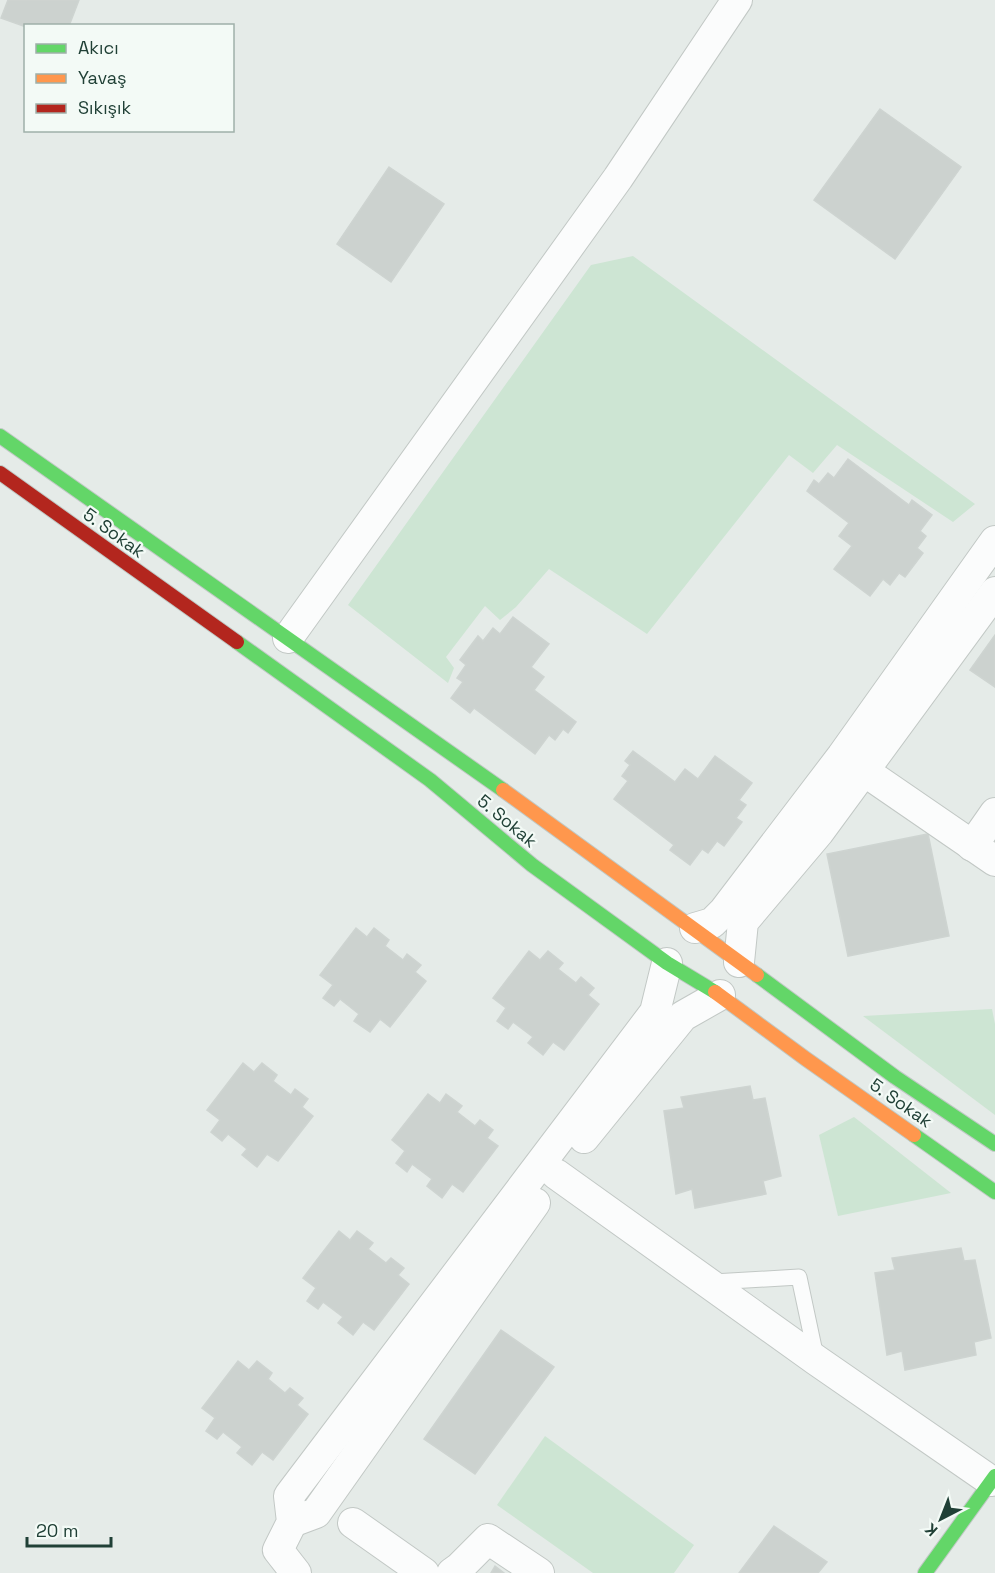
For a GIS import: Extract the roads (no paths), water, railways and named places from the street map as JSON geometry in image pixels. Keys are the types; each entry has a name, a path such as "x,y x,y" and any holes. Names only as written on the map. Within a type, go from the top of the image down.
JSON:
{"street":[{"path":"288,638 618,178 737,0"},
{"name":"5. Sokak","path":"0,436 429,737 695,928 896,1077 995,1144"},
{"name":"5. Sokak","path":"0,473 430,780 532,865 667,963 720,995 806,1059 995,1192"},
{"path":"695,928 712,923 724,911 842,756 995,541"},
{"path":"739,962 743,922 819,832 995,592"},
{"path":"864,771 983,853 995,813"},
{"path":"296,1573 278,1550 292,1522 289,1496 655,1012 667,963"},
{"path":"292,1522 316,1513 556,1174 683,1016 720,995"},
{"path":"556,1174 816,1360 993,1479 925,1573"},
{"path":"353,1523 424,1573"},
{"path":"452,1573 488,1539 539,1573"}],"lane":[{"path":"707,1283 799,1277 816,1360"}]}
